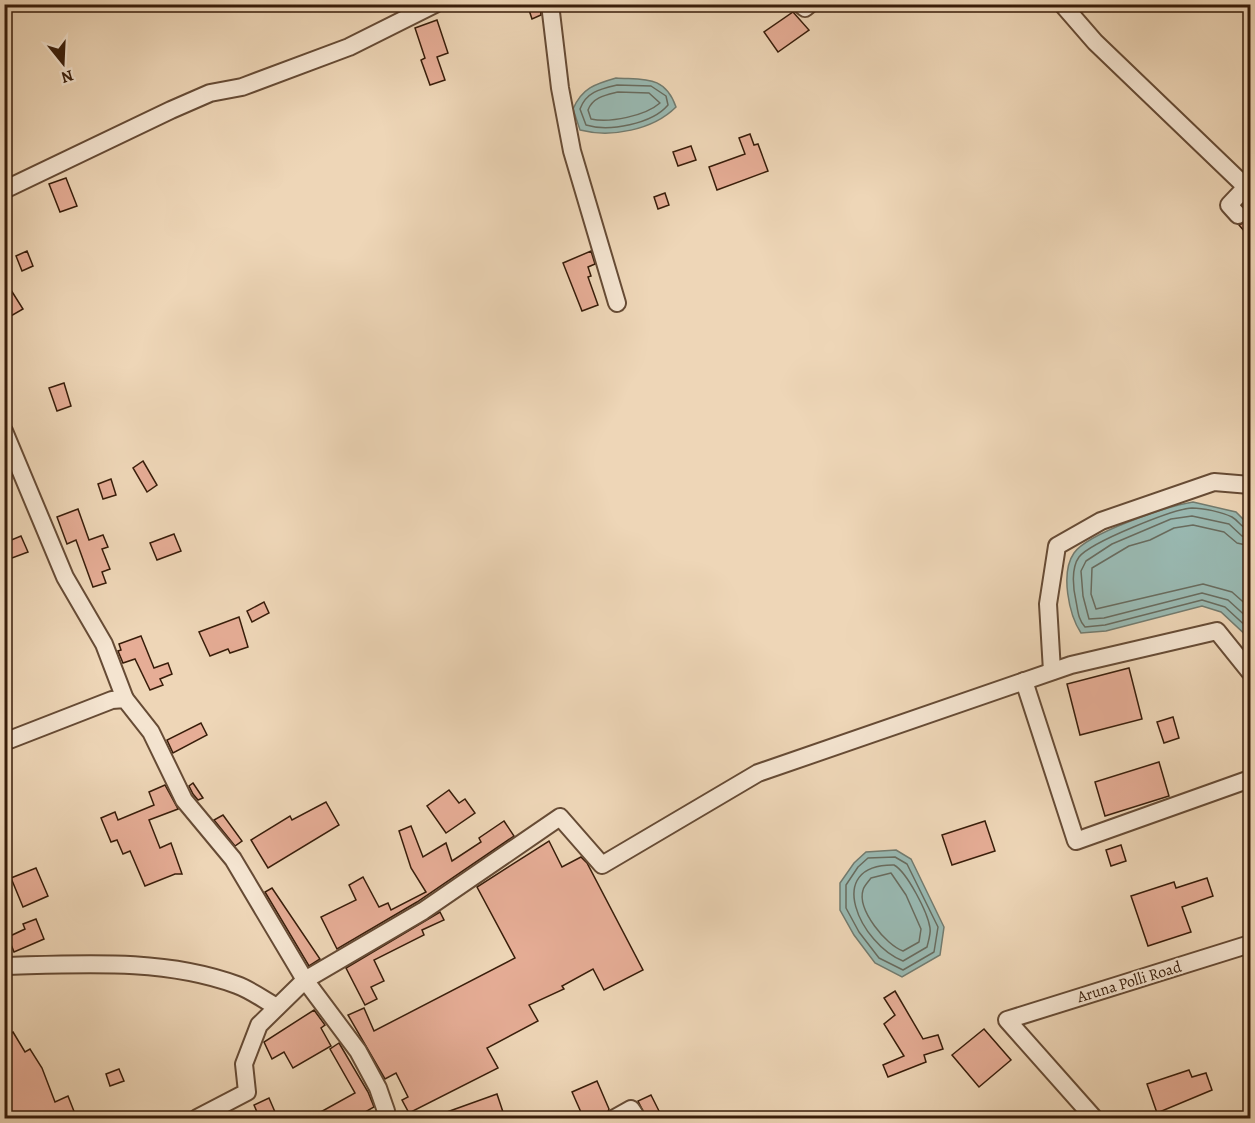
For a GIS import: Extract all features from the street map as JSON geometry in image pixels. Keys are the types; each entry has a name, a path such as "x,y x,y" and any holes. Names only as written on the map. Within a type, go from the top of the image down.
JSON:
{"street":[{"path":"4,190 180,105 210,93 242,87 349,47 435,4"},
{"path":"550,4 560,88 573,151 617,303"},
{"path":"800,4 805,8 810,4"},
{"path":"1062,4 1095,42 1248,185 1229,205 1238,215"},
{"path":"4,431 66,577 104,644 125,699 151,732 184,800 233,859 304,980 358,1051 378,1088 383,1116"},
{"path":"1052,671 1048,604 1057,546 1101,521 1214,482 1251,485"},
{"path":"197,1119 247,1092 244,1064 259,1025 304,980 423,911 560,818 602,865 758,773 1052,671 1217,631 1251,672"},
{"path":"1024,681 1076,840 1251,779"},
{"path":"4,742 112,700 125,699"},
{"name":"Aruna Polli Road","path":"1094,1119 1007,1020 1251,944"},
{"path":"4,966 127,965 189,973 238,985 277,1007"},
{"path":"615,1119 632,1109 636,1119"}],"water":[{"path":"616,78 652,81 660,84 666,89 676,107 656,121 631,130 605,133 580,130 573,109 581,96 590,88"},
{"path":"1193,502 1236,512 1250,526 1250,639 1221,612 1202,606 1106,631 1081,633 1073,616 1068,594 1068,571 1074,553 1082,545 1111,529"},
{"path":"896,850 911,859 944,927 940,955 902,977 875,963 854,935 840,910 840,883 854,863 866,852"}],"building":[{"path":"527,4 540,4 541,15 532,19"},
{"path":"793,12 809,30 778,52 764,32"},
{"path":"437,20 448,53 437,57 445,80 430,85 421,60 425,58 415,28"},
{"path":"750,134 754,145 758,144 768,171 717,190 709,167 745,154 739,138"},
{"path":"691,146 696,160 678,166 673,152"},
{"path":"66,178 77,206 60,212 49,184"},
{"path":"665,193 669,205 658,209 654,197"},
{"path":"1251,209 1251,239 1239,225 1245,222"},
{"path":"27,251 33,266 22,271 16,256"},
{"path":"591,251 595,264 588,267 591,276 588,277 598,305 582,311 563,263"},
{"path":"4,279 23,309 4,320"},
{"path":"64,383 71,406 57,411 49,388"},
{"path":"143,461 157,485 147,492 133,468"},
{"path":"111,479 116,495 103,499 98,484"},
{"path":"78,509 89,540 103,535 108,547 102,549 110,569 102,572 106,583 93,587 76,540 67,544 57,517"},
{"path":"174,534 181,551 157,560 150,543"},
{"path":"21,536 28,552 4,561 4,543"},
{"path":"264,602 269,613 252,622 247,611"},
{"path":"239,617 248,647 230,653 228,649 210,656 199,632"},
{"path":"141,636 154,668 168,663 172,674 160,679 163,685 150,690 135,659 123,663 118,651 121,650 119,644"},
{"path":"1129,668 1142,719 1080,735 1067,684"},
{"path":"1173,717 1179,738 1164,743 1157,722"},
{"path":"201,723 207,735 173,753 167,740"},
{"path":"1159,762 1169,796 1105,816 1095,782"},
{"path":"193,783 203,798 198,800 193,794 189,786"},
{"path":"165,785 178,809 149,820 160,848 171,843 182,874 175,874 145,886 130,851 123,854 117,840 111,842 101,818 115,812 118,820 154,805 149,792"},
{"path":"449,790 459,803 465,799 475,813 446,833 427,806"},
{"path":"326,802 339,825 268,868 251,840 290,816 292,820"},
{"path":"223,815 242,841 235,846 214,820"},
{"path":"504,821 514,836 417,902 337,949 321,917 356,900 349,885 363,877 379,907 388,903 391,910 426,892 411,868 399,831 411,826 423,857 446,843 452,861 481,842 479,838"},
{"path":"985,821 995,851 952,865 942,835"},
{"path":"549,841 562,867 581,857 587,863 643,970 604,990 593,969 562,986 564,989 529,1005 538,1021 487,1048 498,1068 409,1113 402,1100 408,1097 396,1073 385,1079 348,1015 364,1008 374,1031 515,958 477,887"},
{"path":"1121,845 1126,861 1111,866 1106,850"},
{"path":"36,868 48,896 23,907 11,878"},
{"path":"1207,878 1213,896 1182,907 1191,932 1148,946 1131,896 1174,882 1176,888"},
{"path":"272,888 320,959 309,966 265,892"},
{"path":"440,912 444,920 422,930 424,935 374,960 384,981 371,987 377,999 365,1005 346,968"},
{"path":"36,919 44,939 14,952 8,937 25,929 23,924"},
{"path":"895,991 923,1039 938,1035 943,1049 924,1055 926,1062 888,1077 883,1065 904,1056 884,1024 895,1015 884,998"},
{"path":"314,1010 325,1025 321,1028 331,1046 293,1068 284,1052 272,1059 264,1042"},
{"path":"984,1029 1011,1060 979,1087 952,1055"},
{"path":"13,1032 25,1052 30,1049 42,1068 55,1102 68,1096 77,1119 4,1119 4,1037"},
{"path":"339,1043 368,1092 374,1107 353,1119 308,1119 355,1093 330,1049"},
{"path":"119,1069 124,1081 110,1086 106,1074"},
{"path":"1189,1070 1192,1077 1206,1073 1212,1090 1157,1113 1147,1084"},
{"path":"597,1081 609,1109 605,1119 584,1119 572,1092"},
{"path":"497,1094 505,1118 434,1119 433,1117"},
{"path":"651,1095 663,1119 647,1119 638,1101"},
{"path":"269,1098 278,1119 260,1119 254,1105"}]}
